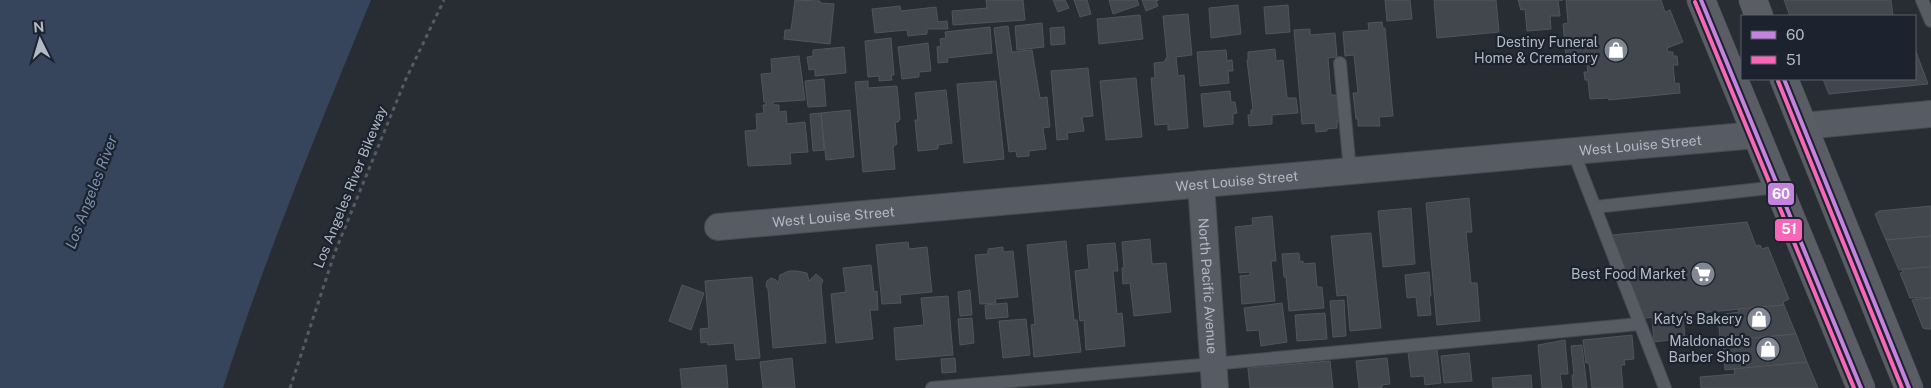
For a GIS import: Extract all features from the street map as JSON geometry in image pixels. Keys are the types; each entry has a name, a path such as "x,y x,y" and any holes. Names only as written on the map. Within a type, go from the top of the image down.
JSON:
{"main road":[{"path":"1701,0 1861,388"},
{"path":"1753,0 1759,15"},
{"path":"1784,80 1909,388"}],"street":[{"path":"1803,126 1931,114"},
{"name":"West Louise Street","path":"718,227 1756,135"},
{"name":"North Pacific Avenue","path":"1201,184 1214,376"}],"lane":[{"path":"1922,0 1931,21"},
{"path":"1340,62 1350,171"},
{"path":"1573,151 1665,388"},
{"path":"1595,207 1778,187"},
{"path":"932,388 1214,376 1639,324"}],"path":[{"name":"Los Angeles River Bikeway","path":"290,388 335,252 405,81 444,0"}],"water":[{"name":"Los Angeles River","path":"0,0 371,0 312,144 275,241 223,388 0,388"}],"building":[{"path":"795,0 820,1 820,3 834,4 830,44 784,39 785,30 791,30"},
{"path":"986,0 1023,0 1025,20 953,25 952,11 987,8"},
{"path":"1053,0 1065,0 1069,8 1058,12"},
{"path":"1074,0 1087,0 1091,14 1080,17"},
{"path":"1109,0 1137,0 1139,5 1113,14"},
{"path":"1142,0 1159,0 1156,1 1158,6 1146,11"},
{"path":"1385,0 1410,0 1412,19 1387,21"},
{"path":"1434,0 1496,0 1499,32 1437,38"},
{"name":"Destiny Funeral Home & Crematory","path":"1518,0 1558,0 1560,16 1550,16 1551,29 1527,31 1525,9 1521,10"},
{"name":"Destiny Funeral Home & Crematory","path":"1566,0 1661,0 1665,12 1670,10 1683,42 1667,48 1668,52 1673,52 1673,56 1677,56 1678,65 1673,65 1675,84 1679,83 1680,93 1609,100 1608,98 1590,99 1588,80 1585,80 1584,72 1588,72 1586,54 1566,57 1563,24 1568,23"},
{"path":"1784,0 1891,0 1893,15 1790,15"},
{"path":"1238,5 1241,34 1211,38 1209,8"},
{"path":"1288,5 1290,32 1266,34 1264,7"},
{"path":"900,6 901,11 936,7 938,22 947,21 948,29 927,29 927,34 908,36 907,30 875,33 872,9"},
{"path":"1188,14 1192,55 1176,57 1178,76 1184,75 1188,128 1168,130 1168,124 1155,125 1151,78 1155,78 1154,63 1164,62 1167,57 1163,16"},
{"path":"1140,15 1143,39 1099,44 1097,19"},
{"path":"1382,22 1383,28 1385,28 1393,116 1379,117 1380,126 1358,126 1353,93 1358,93 1354,55 1345,56 1343,32 1369,30 1368,23"},
{"path":"1042,23 1044,47 1017,50 1015,26"},
{"path":"1008,26 1012,52 1032,50 1040,98 1047,97 1050,127 1043,128 1046,149 1029,151 1029,156 1017,157 1016,151 1009,152 994,28"},
{"path":"990,27 992,53 947,58 948,62 938,63 937,47 941,46 940,39 946,38 945,32"},
{"path":"1064,27 1065,44 1051,45 1050,28"},
{"path":"1310,29 1310,35 1335,33 1337,57 1328,58 1331,95 1337,95 1339,121 1337,121 1337,128 1327,129 1327,131 1316,132 1315,123 1302,124 1294,30"},
{"path":"891,38 894,75 891,75 892,80 879,81 879,76 868,77 865,41"},
{"path":"928,43 931,71 919,72 919,77 902,79 898,47"},
{"path":"844,47 846,73 815,76 815,69 809,70 807,57 813,56 813,50"},
{"path":"1275,49 1276,61 1283,60 1287,98 1296,98 1298,113 1272,115 1272,124 1249,126 1248,115 1251,115 1251,110 1253,110 1247,60 1248,52"},
{"path":"1226,50 1227,61 1232,60 1233,71 1228,71 1229,83 1200,86 1197,52"},
{"path":"1916,52 1928,84 1829,94 1823,80 1916,80"},
{"path":"799,56 805,100 773,102 773,105 779,105 779,112 786,111 787,124 805,122 808,152 790,153 791,164 748,166 745,131 757,130 756,114 764,113 763,105 766,105 761,74 772,73 771,59"},
{"path":"1088,68 1093,116 1082,117 1084,131 1067,133 1068,139 1057,140 1051,71"},
{"path":"1136,78 1142,137 1106,140 1100,81"},
{"path":"824,79 826,106 808,107 805,81"},
{"path":"868,81 868,88 897,86 900,119 898,122 895,122 897,144 893,147 895,169 863,172 855,82"},
{"path":"996,81 1004,159 964,163 957,84"},
{"path":"946,90 952,143 938,145 938,149 918,151 915,120 918,120 915,93"},
{"path":"1230,91 1231,102 1235,102 1237,113 1233,114 1233,124 1204,127 1201,94"},
{"path":"850,110 854,157 826,160 821,113"},
{"path":"821,113 824,150 813,151 810,114"},
{"path":"1469,198 1472,232 1466,232 1471,283 1477,283 1480,321 1437,325 1426,203"},
{"path":"1931,206 1931,236 1886,240 1875,214 1879,211"},
{"path":"1411,208 1415,264 1383,267 1378,211"},
{"path":"1272,216 1276,261 1271,261 1275,301 1242,304 1240,276 1250,275 1250,272 1239,273 1235,227 1253,225 1252,218"},
{"name":"Best Food Market","path":"1747,222 1756,246 1760,245 1762,249 1768,247 1789,299 1783,302 1784,305 1645,318 1612,235"},
{"path":"1371,233 1381,328 1350,331 1347,295 1337,296 1331,236"},
{"path":"1931,236 1931,267 1899,270 1886,240"},
{"path":"1150,239 1152,264 1166,263 1171,312 1134,316 1130,283 1123,284 1122,242"},
{"path":"1066,241 1074,320 1077,320 1081,352 1034,357 1031,325 1035,324 1027,245"},
{"path":"908,242 909,249 927,247 932,292 900,295 901,303 882,304 876,245"},
{"path":"1115,243 1118,271 1113,271 1117,314 1122,313 1125,346 1086,350 1084,320 1080,321 1075,271 1089,269 1087,245"},
{"path":"1003,247 1003,252 1013,251 1018,297 995,299 996,303 980,304 975,255 988,254 988,249"},
{"path":"1299,253 1300,262 1303,261 1303,264 1315,263 1317,287 1322,287 1324,308 1289,311 1282,254"},
{"path":"871,265 874,292 877,291 878,310 870,310 873,339 836,343 831,294 846,292 843,268"},
{"path":"1931,267 1931,298 1910,298 1900,273 1903,272 1902,269"},
{"path":"789,271 807,273 809,281 816,274 823,280 821,285 826,343 773,348 767,281 771,278 776,280 778,284 780,275"},
{"path":"1429,272 1431,315 1418,316 1416,297 1407,298 1405,275"},
{"path":"752,277 760,358 736,360 734,343 708,345 707,342 701,343 700,329 709,328 705,281"},
{"path":"682,285 704,293 691,330 669,321"},
{"path":"970,290 972,315 960,316 958,292"},
{"path":"948,296 953,355 896,360 894,328 924,325 921,298"},
{"path":"1931,298 1931,329 1926,329 1923,328 1912,300"},
{"path":"1344,300 1346,336 1333,337 1330,301"},
{"path":"1007,303 1008,317 986,319 985,305"},
{"path":"1282,303 1287,342 1261,346 1259,330 1247,331 1244,308"},
{"path":"1784,305 1796,334 1741,339 1741,335 1720,337 1718,319 1725,319 1725,314 1739,312 1738,309"},
{"path":"1325,313 1327,339 1297,341 1295,315"},
{"path":"1683,315 1685,338 1654,342 1652,317"},
{"path":"972,318 974,343 960,345 958,319"},
{"path":"1026,319 1030,355 1003,358 999,321"},
{"path":"1796,334 1807,362 1725,370 1723,341"},
{"path":"1632,335 1634,359 1624,360 1625,365 1621,365 1623,388 1592,388 1589,363 1586,363 1583,340"},
{"path":"1565,340 1568,374 1560,374 1562,388 1542,388 1538,345"},
{"path":"1582,345 1587,388 1573,388 1572,375 1574,375 1571,346"},
{"path":"1437,349 1441,383 1425,385 1424,376 1411,377 1408,352"},
{"path":"1469,353 1472,381 1444,383 1441,356"},
{"path":"792,358 795,388 763,388 760,362"},
{"path":"955,358 956,372 942,373 941,359"},
{"path":"1387,358 1390,384 1382,385 1382,388 1359,388 1356,361"},
{"path":"1330,361 1333,388 1250,388 1248,368"},
{"path":"1807,362 1818,388 1701,388 1700,377 1735,374 1734,369"},
{"path":"726,365 728,388 682,388 680,369"},
{"path":"1531,375 1532,388 1493,388 1492,378"}],"transit line":[{"name":"60","path":"1701,0 1861,388"},
{"name":"51","path":"1695,2 1854,388"},
{"name":"60","path":"1784,80 1909,388"},
{"name":"51","path":"1778,81 1902,388"}],"place":[{"name":"Destiny Funeral Home & Crematory","path":"1616,50"},
{"name":"Best Food Market","path":"1703,274"},
{"name":"Katy's Bakery","path":"1759,319"},
{"name":"Maldonado's Barber Shop","path":"1768,349"}]}
